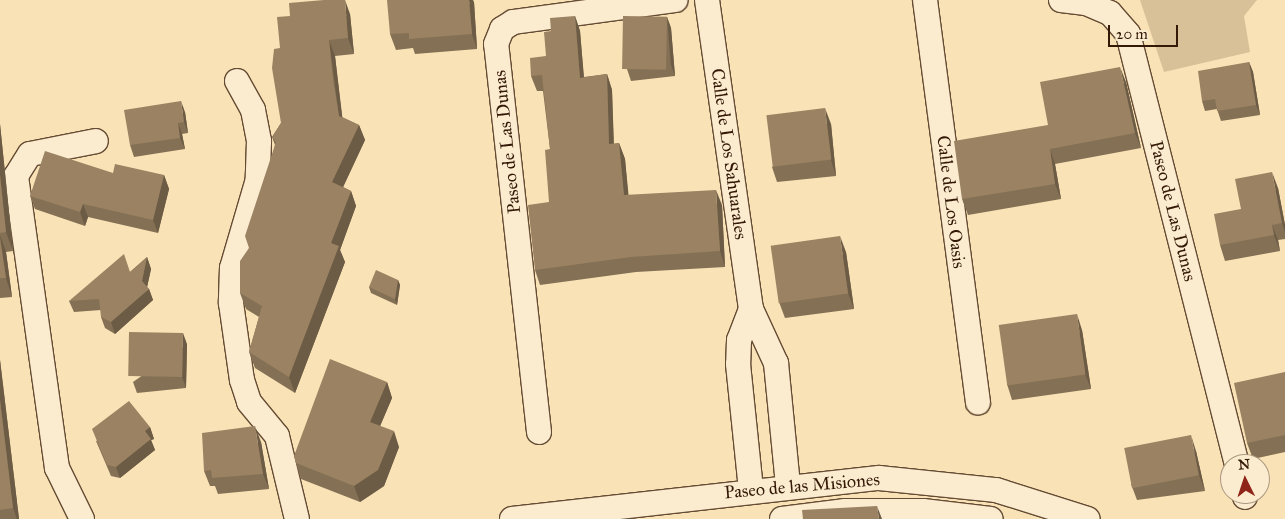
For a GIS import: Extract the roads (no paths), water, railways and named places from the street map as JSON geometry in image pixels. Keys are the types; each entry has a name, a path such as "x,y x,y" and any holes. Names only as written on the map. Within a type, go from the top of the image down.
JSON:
{"street":[{"name":"Paseo de Las Dunas","path":"539,432 496,44 502,29 513,22 676,0"},
{"name":"Calle de Los Sahuarales","path":"707,0 751,309"},
{"name":"Calle de Los Oasis","path":"925,0 978,403"},
{"name":"Paseo de Las Dunas","path":"1061,0 1086,3 1110,13 1128,34 1234,454"},
{"path":"237,82 253,110 259,141 258,179 232,268 231,304 242,380 249,402 277,436 297,519"},
{"path":"82,519 57,468 16,176 30,154 96,141"},
{"path":"751,309 776,363 788,484"},
{"path":"751,309 739,340 738,364 751,489"},
{"name":"Paseo de las Misiones","path":"512,519 788,484 879,478 955,483 1028,498 1088,519"},
{"name":"Paseo de las Misiones","path":"782,519 845,511 923,512 991,519"}]}
